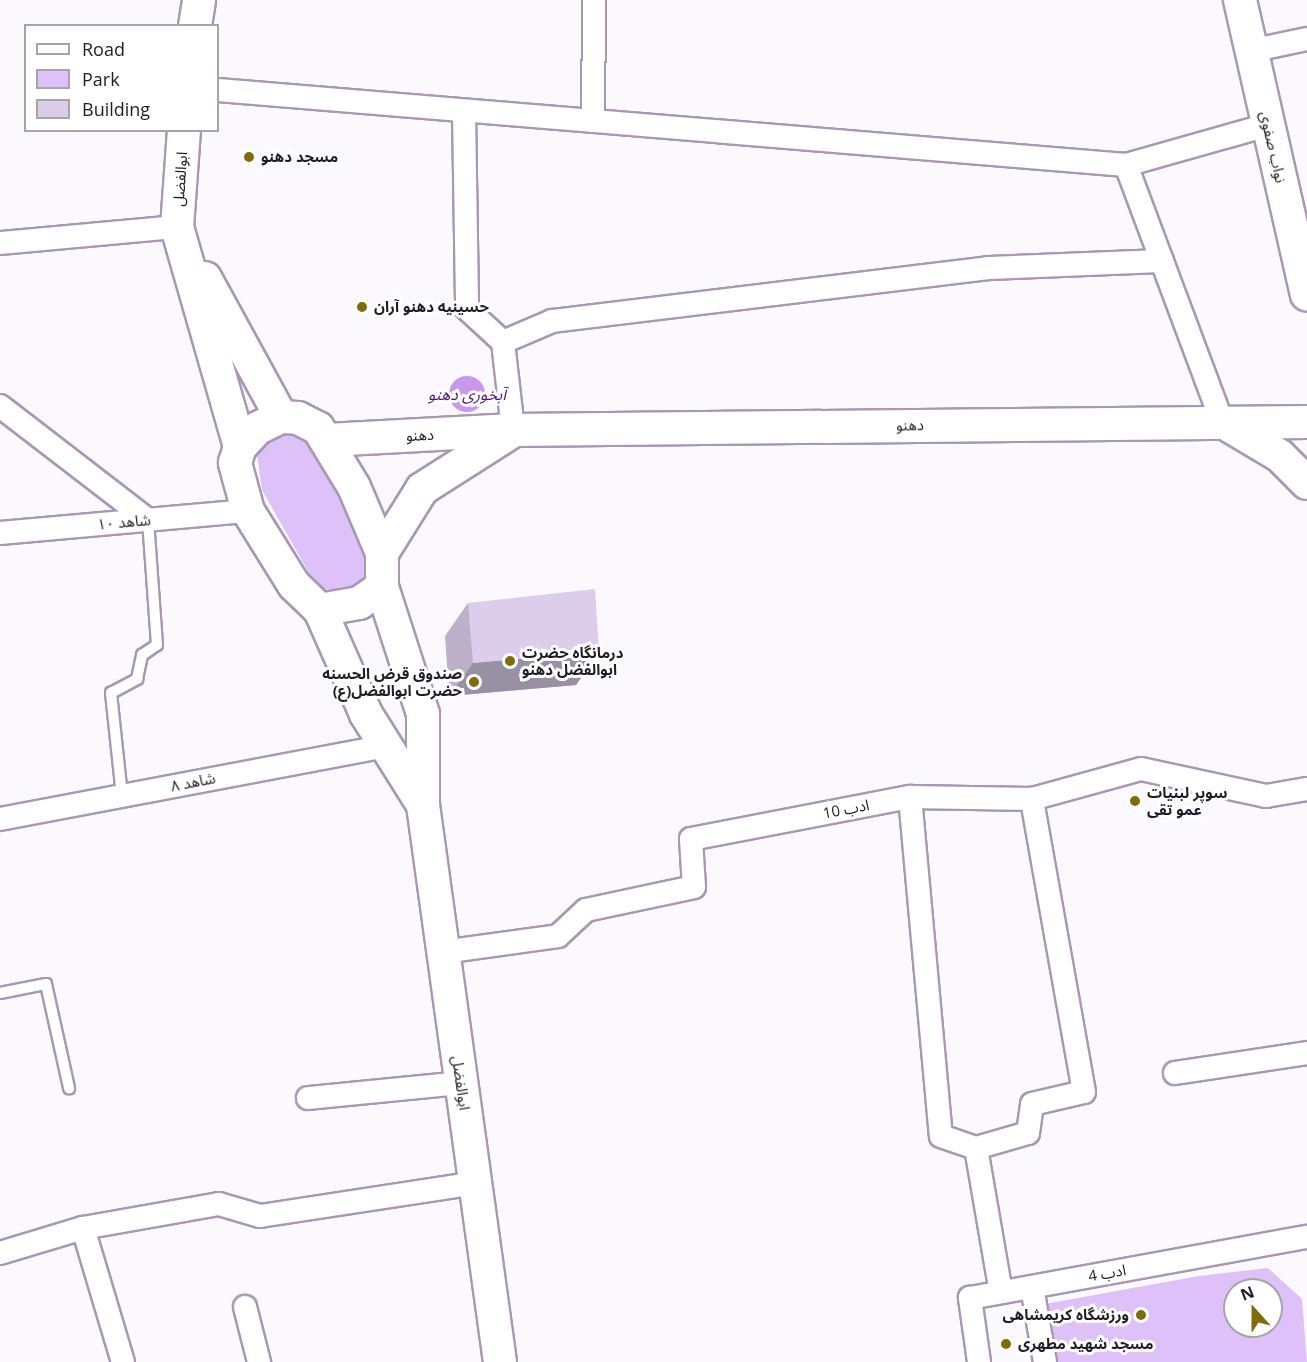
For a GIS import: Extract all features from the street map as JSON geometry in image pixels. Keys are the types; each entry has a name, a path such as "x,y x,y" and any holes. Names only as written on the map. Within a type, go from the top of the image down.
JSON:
{"street":[{"path":"195,24 199,0"},
{"path":"592,121 594,0"},
{"name":"نواب صفوی","path":"1240,0 1267,125 1301,236 1307,294"},
{"path":"1250,51 1307,39"},
{"path":"219,90 1126,165 1267,125"},
{"path":"382,553 422,489 513,430 503,342 467,309 464,111"},
{"name":"ابوالفضل","path":"177,227 184,132"},
{"path":"1126,165 1222,422 1280,456 1307,483"},
{"path":"0,243 177,227"},
{"path":"177,227 281,417"},
{"path":"177,227 240,447"},
{"path":"503,342 552,321 976,269 1162,261"},
{"path":"0,406 148,520"},
{"path":"382,553 354,487 318,428 298,418 281,417 258,428 240,447 235,463 248,511 294,585 320,610 366,714 423,805"},
{"name":"دهنو","path":"327,440 513,430 1307,422"},
{"name":"شاهد ۱۰","path":"0,533 248,511"},
{"name":"ابوالفضل","path":"382,553 382,587 423,714 423,805 500,1362"},
{"path":"320,610 359,603 382,587"},
{"name":"شاهد ۸","path":"0,819 386,746"},
{"name":"ادب 10","path":"443,952 558,936 586,910 694,887 692,839 910,797 1032,799 1141,768 1266,796 1307,789"},
{"path":"910,797 941,1136 976,1148 1028,1133 1032,1104 1084,1092 1032,799"},
{"path":"1175,1073 1307,1053"},
{"path":"308,1098 461,1083"},
{"path":"976,1148 1001,1292"},
{"path":"0,1252 83,1228 219,1204 260,1216 475,1183"},
{"path":"83,1228 123,1362"},
{"name":"ادب 4","path":"979,1362 970,1298 1307,1237"},
{"path":"1032,1287 1045,1362"},
{"path":"245,1307 259,1362"}],"lane":[{"path":"122,796 111,693 137,679 142,655 157,645 148,520"},
{"path":"0,993 45,984 69,1088"}],"green space":[{"path":"298,427 311,435 362,524 371,578 346,594 317,587 262,490 257,454 270,439"},
{"name":"ورزشگاه کریمشاهی","path":"1268,1268 1279,1278 1223,1278 1223,1338 1283,1338 1283,1282 1302,1299 1307,1362 1055,1362 1045,1304 1199,1276"}],"water":[{"name":"آبخوری دهنو","path":"467,376 480,381 485,394 480,407 467,412 454,407 449,394 454,381"}],"building":[{"path":"595,589 599,652 473,663 468,603"}],"place":[{"name":"مسجد دهنو","path":"249,157"},
{"name":"حسینیه دهنو آران","path":"362,307"},
{"name":"درمانگاه حضرت ابوالفضل دهنو","path":"510,661"},
{"name":"صندوق قرض الحسنه حضرت ابوالفضل(ع)","path":"474,682"},
{"name":"سوپر لبنیات عمو تقی","path":"1135,801"},
{"name":"ورزشگاه کریمشاهی","path":"1141,1315"},
{"name":"مسجد شهید مطهری","path":"1006,1344"}]}
